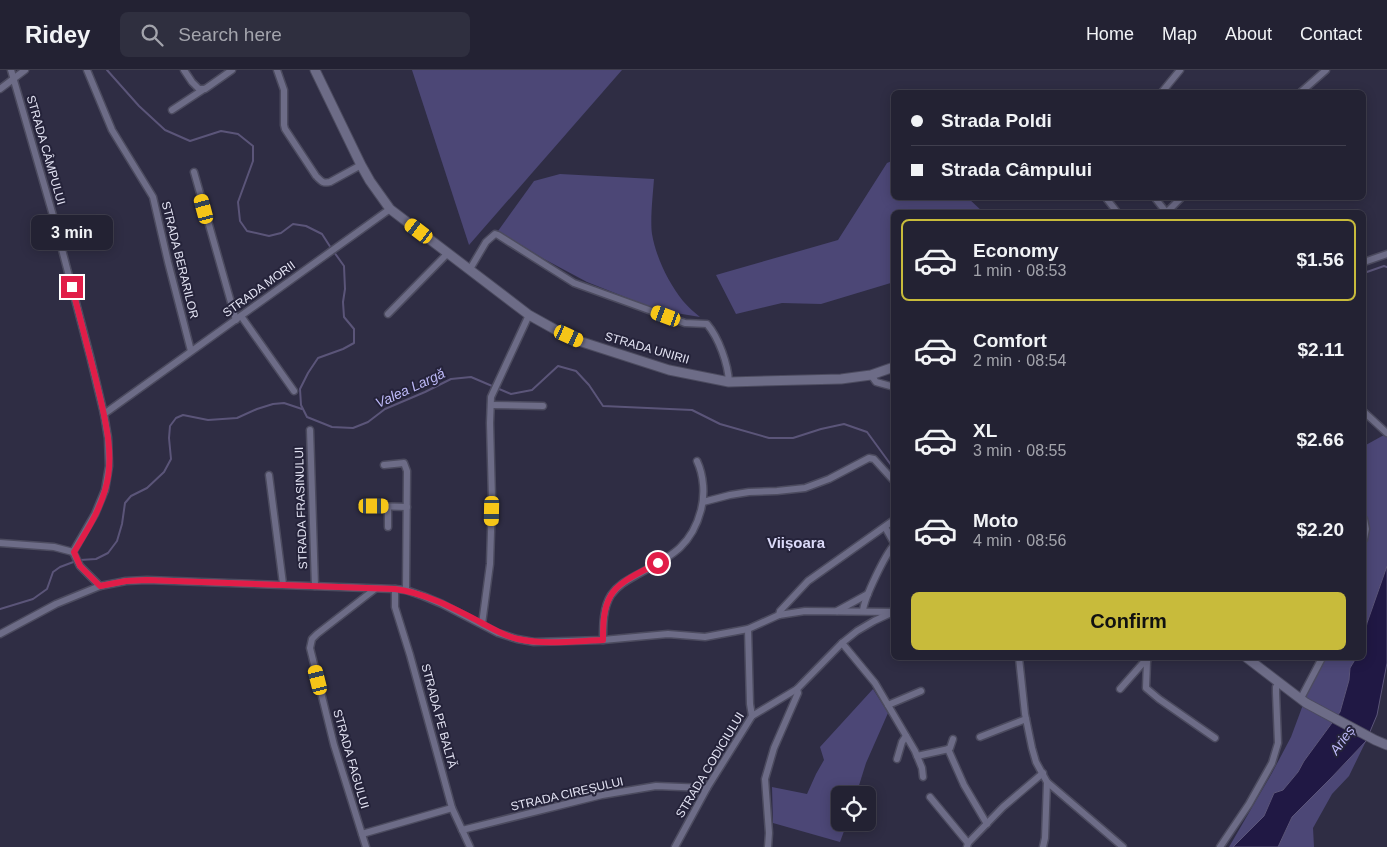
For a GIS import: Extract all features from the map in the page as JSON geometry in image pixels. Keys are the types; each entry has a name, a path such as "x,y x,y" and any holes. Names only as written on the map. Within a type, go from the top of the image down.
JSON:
{"main road":[{"name":"STRADA UNIRII","path":"316,70 361,165 390,209 529,315 556,330 621,356 669,370 729,382 842,379 871,375 891,367"},
{"path":"1250,660 1304,700 1387,745"}],"street":[{"name":"STRADA CÂMPULUI","path":"11,70 54,219 104,414 108,438 109,466 105,490 75,554"},
{"path":"0,89 25,70"},
{"name":"STRADA BERARILOR","path":"87,70 112,130 153,197 191,352"},
{"path":"184,70 196,87 205,89"},
{"path":"172,110 232,70"},
{"path":"277,70 284,90 284,125 316,176 322,182 330,182 361,165"},
{"path":"1164,90 1180,70"},
{"path":"1303,90 1326,70"},
{"path":"194,172 238,318 294,391"},
{"path":"1108,200 1115,210"},
{"path":"1157,200 1165,210"},
{"path":"1169,210 1179,200"},
{"name":"STRADA MORII","path":"104,414 390,209"},
{"path":"470,270 486,242 495,234 574,282 685,323 707,324 711,328 723,354 729,374 729,382"},
{"path":"388,314 448,253"},
{"path":"1366,261 1387,254"},
{"path":"482,624 490,564 492,499 490,423 492,394 529,315"},
{"path":"871,375 876,382 891,386"},
{"path":"491,405 543,406"},
{"path":"1366,414 1387,433"},
{"name":"STRADA FRASINULUI","path":"310,430 315,586"},
{"path":"703,502 749,492 805,488 829,479 869,458 874,459 891,478"},
{"path":"603,640 603,624 610,596 624,582 675,553 691,536 698,521 703,502 702,478 697,461"},
{"path":"384,465 406,464 406,590"},
{"path":"269,475 282,584"},
{"path":"374,506 407,507"},
{"path":"388,507 388,526"},
{"path":"779,615 780,611 808,581 891,522"},
{"path":"885,527 891,538"},
{"path":"0,543 54,547 75,554 79,564 100,586"},
{"path":"863,612 869,593 891,549"},
{"path":"0,634 56,604 100,586 126,581 147,580 406,590 442,604 498,633 534,642 603,640 668,634 705,637 748,629 779,615 806,611 891,612"},
{"name":"STRADA FAGULUI","path":"366,847 334,744 310,648 312,639 317,634 375,589"},
{"name":"STRADA PE BALTĂ","path":"395,589 395,607 452,808 470,847"},
{"path":"836,611 869,593"},
{"name":"STRADA CODICIULUI","path":"675,847 707,788 752,716 796,690 842,643 865,626 891,612"},
{"path":"748,629 752,716"},
{"path":"842,643 876,683 917,756 922,768 922,776"},
{"path":"1019,660 1026,719 1036,762 1046,782 1045,838 1043,847"},
{"path":"1120,689 1147,660"},
{"path":"1147,660 1146,686 1148,689 1159,699 1215,738"},
{"path":"1304,700 1321,660"},
{"path":"1220,847 1272,763 1278,743 1276,687 1279,683"},
{"path":"768,847 769,833 765,779 774,748 798,693 796,690"},
{"path":"888,705 922,691"},
{"path":"980,737 1026,719"},
{"path":"898,759 902,742 906,736"},
{"path":"917,756 948,749 953,739"},
{"path":"948,749 979,813 987,824"},
{"path":"930,797 967,845 1003,807 1042,773"},
{"path":"1046,782 1123,847"},
{"name":"STRADA CIREȘULUI","path":"462,830 602,795 667,786 707,788"},
{"path":"362,834 452,808"}],"shaded area":[{"path":"412,70 622,70 469,245"},
{"path":"891,161 891,200 970,200 981,210 891,210 891,283 821,304 782,303 736,314 716,275 838,240 887,163"},
{"path":"560,174 654,179 651,228 656,252 663,269 678,294 700,317 658,310 587,282 498,231 534,181"},
{"path":"1384,435 1387,437 1387,566 1366,628 1366,445"},
{"path":"1321,660 1355,660 1350,668 1349,680 1340,712 1298,772 1283,790 1274,793 1264,816 1233,847 1229,847 1291,737"},
{"path":"873,689 888,713 866,763 859,786 831,786 831,831 844,831 840,842 773,823 772,787 807,794 824,760 820,747"},
{"path":"1366,741 1349,776 1332,794 1313,828 1314,847 1278,847 1292,817"}],"water":[{"name":"Arieș","path":"1387,566 1387,663 1377,715 1366,741 1292,817 1278,847 1233,847 1264,816 1274,793 1283,790 1298,772 1340,712 1349,680 1350,668 1355,660 1366,660 1367,623"}],"waterway":[{"name":"Valea Largă","path":"107,70 139,106 165,130 190,141 221,131 238,134 253,146 253,161 238,202 240,221 247,231 269,236 281,233 293,224 306,226 322,234 331,248"},
{"name":"Valea Largă","path":"334,252 344,266 344,317 354,329 354,343 318,358 300,389 301,405 307,417 332,427 353,428 368,422 385,409 451,379 471,377 511,394 532,390 558,366 576,371 589,385 603,406 692,410 720,424 769,438 793,438 844,424 867,432 891,465"},
{"name":"Valea Largă","path":"1366,272 1384,266 1387,267"},
{"path":"80,560 96,559 108,553 117,541 125,503 131,496 147,488 164,472 171,459 170,426 176,418 183,415 208,420 237,418 257,409 284,403 302,409"},
{"path":"0,609 33,599 47,589 53,572 76,561"}],"district":[{"name":"Viișoara","path":"796,542"}],"route":[{"path":"72,287 104,414 108,438 109,466 105,490 95,514 74,552 80,566 100,586 126,581 147,580 406,590 442,604 498,633 518,639 534,642 603,640 606,607 615,589 658,563"}]}
